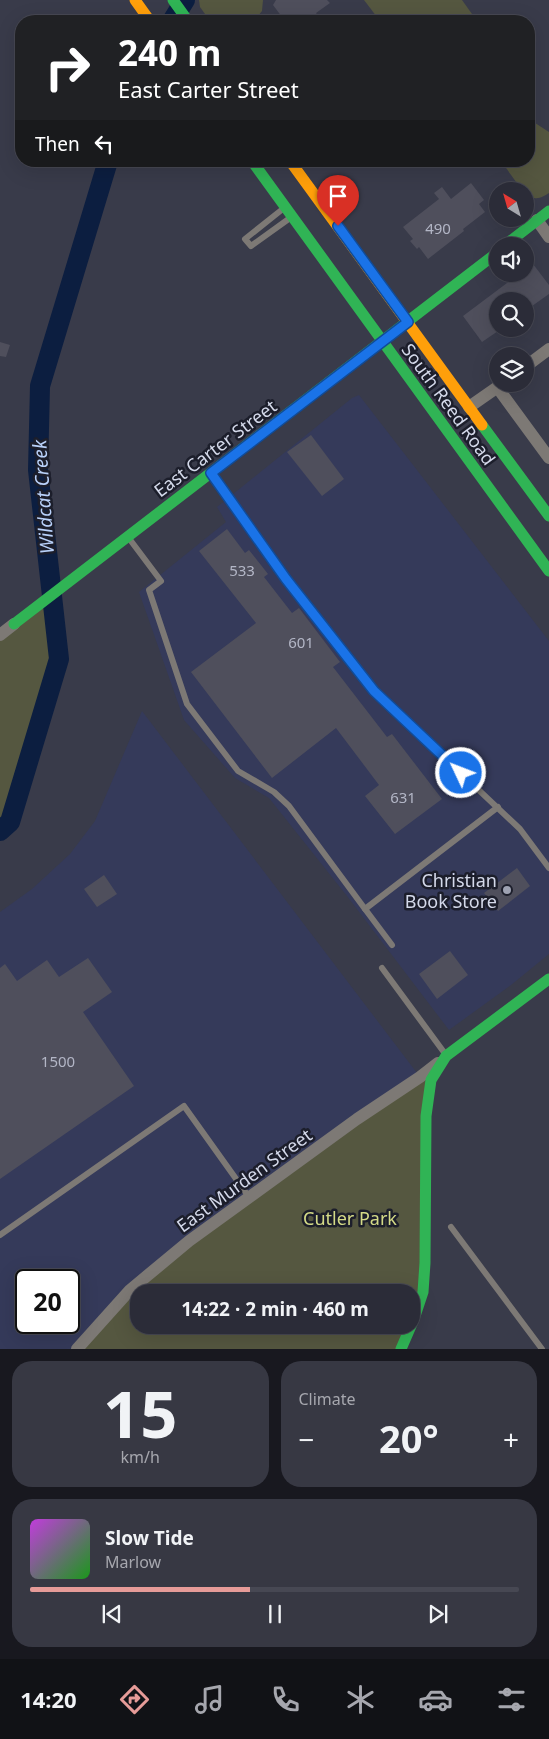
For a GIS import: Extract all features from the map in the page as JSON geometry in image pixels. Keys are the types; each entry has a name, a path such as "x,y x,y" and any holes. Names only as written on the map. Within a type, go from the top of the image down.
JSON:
{"street":[{"path":"135,0 146,15"},
{"path":"173,0 184,15"},
{"name":"South Reed Road","path":"256,167 549,571"},
{"name":"South Reed Road","path":"294,167 549,516"},
{"path":"515,237 549,211"},
{"path":"537,220 549,237"},
{"name":"East Carter Street","path":"0,635 489,259"},
{"path":"534,360 549,349"},
{"path":"470,407 490,392"},
{"path":"505,392 549,458"},
{"path":"401,1349 423,1292 427,1098 431,1080 446,1056 549,979"},
{"name":"East Murden Street","path":"76,1349 115,1305 154,1269 189,1241 371,1109 420,1077 446,1056"}],"lane":[{"path":"288,212 251,246 245,239 288,212"},
{"path":"211,473 286,579 374,691 520,829 549,868"},
{"path":"127,537 160,581 149,590 187,704 238,771 274,792 289,806 392,945"},
{"path":"365,909 498,807"},
{"path":"382,968 446,1056"},
{"path":"0,1235 184,1106 249,1197"},
{"path":"451,1227 542,1349"}],"shaded area":[{"path":"359,395 549,641 549,954 511,985 449,1030 347,896 269,798 235,778 184,720 139,592 226,522 217,507 352,398"},
{"path":"142,711 420,1077 189,1241 144,1284 130,1284 130,1298 77,1349 0,1349 0,912 32,889 70,854 95,821"}],"green space":[{"path":"199,0 263,0 262,11 259,15 206,15 200,7"},
{"path":"364,0 462,0 473,15 375,15"},
{"path":"535,123 549,132 549,193 534,198 534,182 516,182 505,167 535,167"},
{"path":"52,595 59,659 10,822 0,831 0,635"},
{"name":"Cutler Park","path":"446,1056 431,1080 427,1098 425,1263 423,1292 420,1301 420,1284 137,1284 189,1241 357,1119 420,1077"},
{"name":"Cutler Park","path":"130,1290 130,1334 408,1334 401,1349 77,1349"}],"building":[{"path":"276,0 327,0 330,3 316,13 318,15 280,15 273,5"},
{"path":"471,183 484,200 479,204 485,212 428,259 419,247 417,249 410,241 413,239 403,227 439,199 434,193 442,187 451,199"},
{"path":"534,265 549,285 549,294 534,305 534,292 495,292 508,282 534,282"},
{"path":"489,296 489,337 482,342 463,316"},
{"path":"0,342 10,345 6,357 0,356"},
{"path":"311,435 344,479 322,496 287,452"},
{"path":"227,529 245,553 249,550 268,574 264,577 292,613 299,608 340,662 333,667 387,737 392,734 442,799 395,834 365,796 379,785 336,728 272,778 191,672 256,623 199,551"},
{"name":"Christian Book Store","path":"517,868 530,886 498,911 484,893"},
{"path":"104,875 117,894 97,907 84,889"},
{"path":"450,951 468,975 437,999 419,974"},
{"path":"88,958 112,992 83,1012 134,1086 0,1179 0,968 5,964 17,981 47,960 59,977"}],"waterway":[{"name":"Wildcat Creek","path":"176,15 185,0"},
{"name":"Wildcat Creek","path":"0,831 10,822 59,659 38,470 40,386 106,167"}],"traffic: fast":[{"path":"173,0 184,15"},
{"path":"256,167 549,571"},
{"path":"516,237 549,211"},
{"path":"14,624 489,259"},
{"path":"482,425 549,516"},
{"path":"401,1349 423,1292 425,1263 426,1116 431,1080 446,1056 549,979"}],"traffic: slow":[{"path":"135,0 146,15"},
{"path":"294,167 482,425"}],"place":[{"name":"Christian Book Store","path":"507,890"}],"route":[{"path":"338,226 408,322 211,473 286,579 374,691 461,773"}]}
